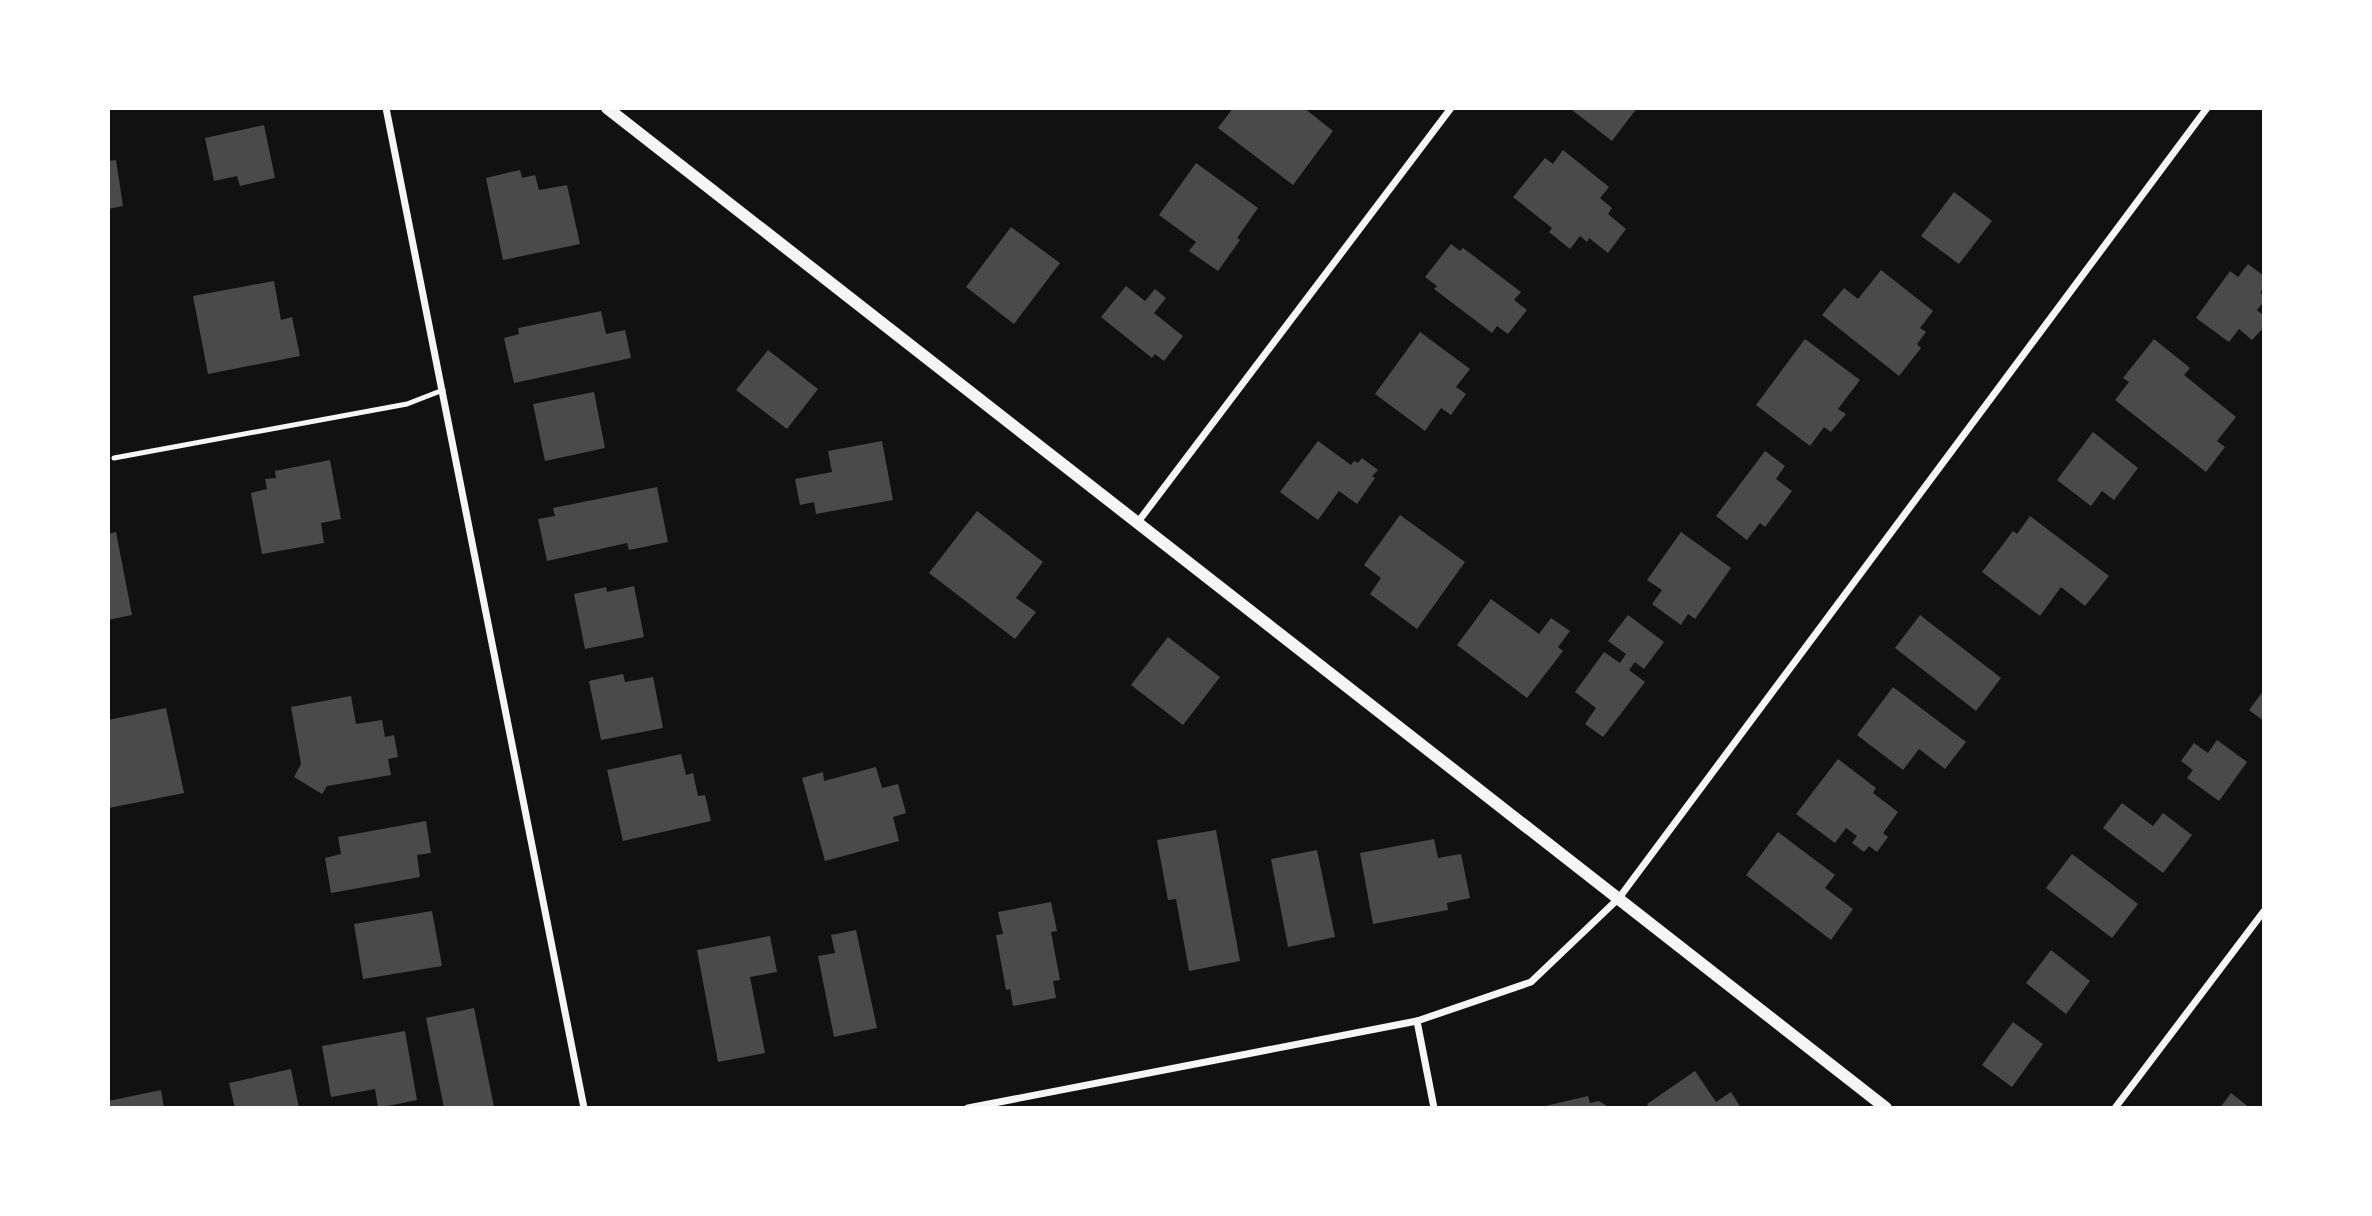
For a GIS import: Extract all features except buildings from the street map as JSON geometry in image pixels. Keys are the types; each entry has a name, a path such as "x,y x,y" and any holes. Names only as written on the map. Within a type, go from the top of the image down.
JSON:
{"street":[{"path":"386,108 584,1108"},
{"path":"607,108 1886,1108"},
{"path":"1138,522 1451,108"},
{"path":"968,1108 1417,1021 1531,982 1619,898 2207,108"},
{"path":"2115,1108 2263,911"},
{"path":"1417,1021 1434,1108"}],"lane":[{"path":"114,457 407,404 443,390"}]}
